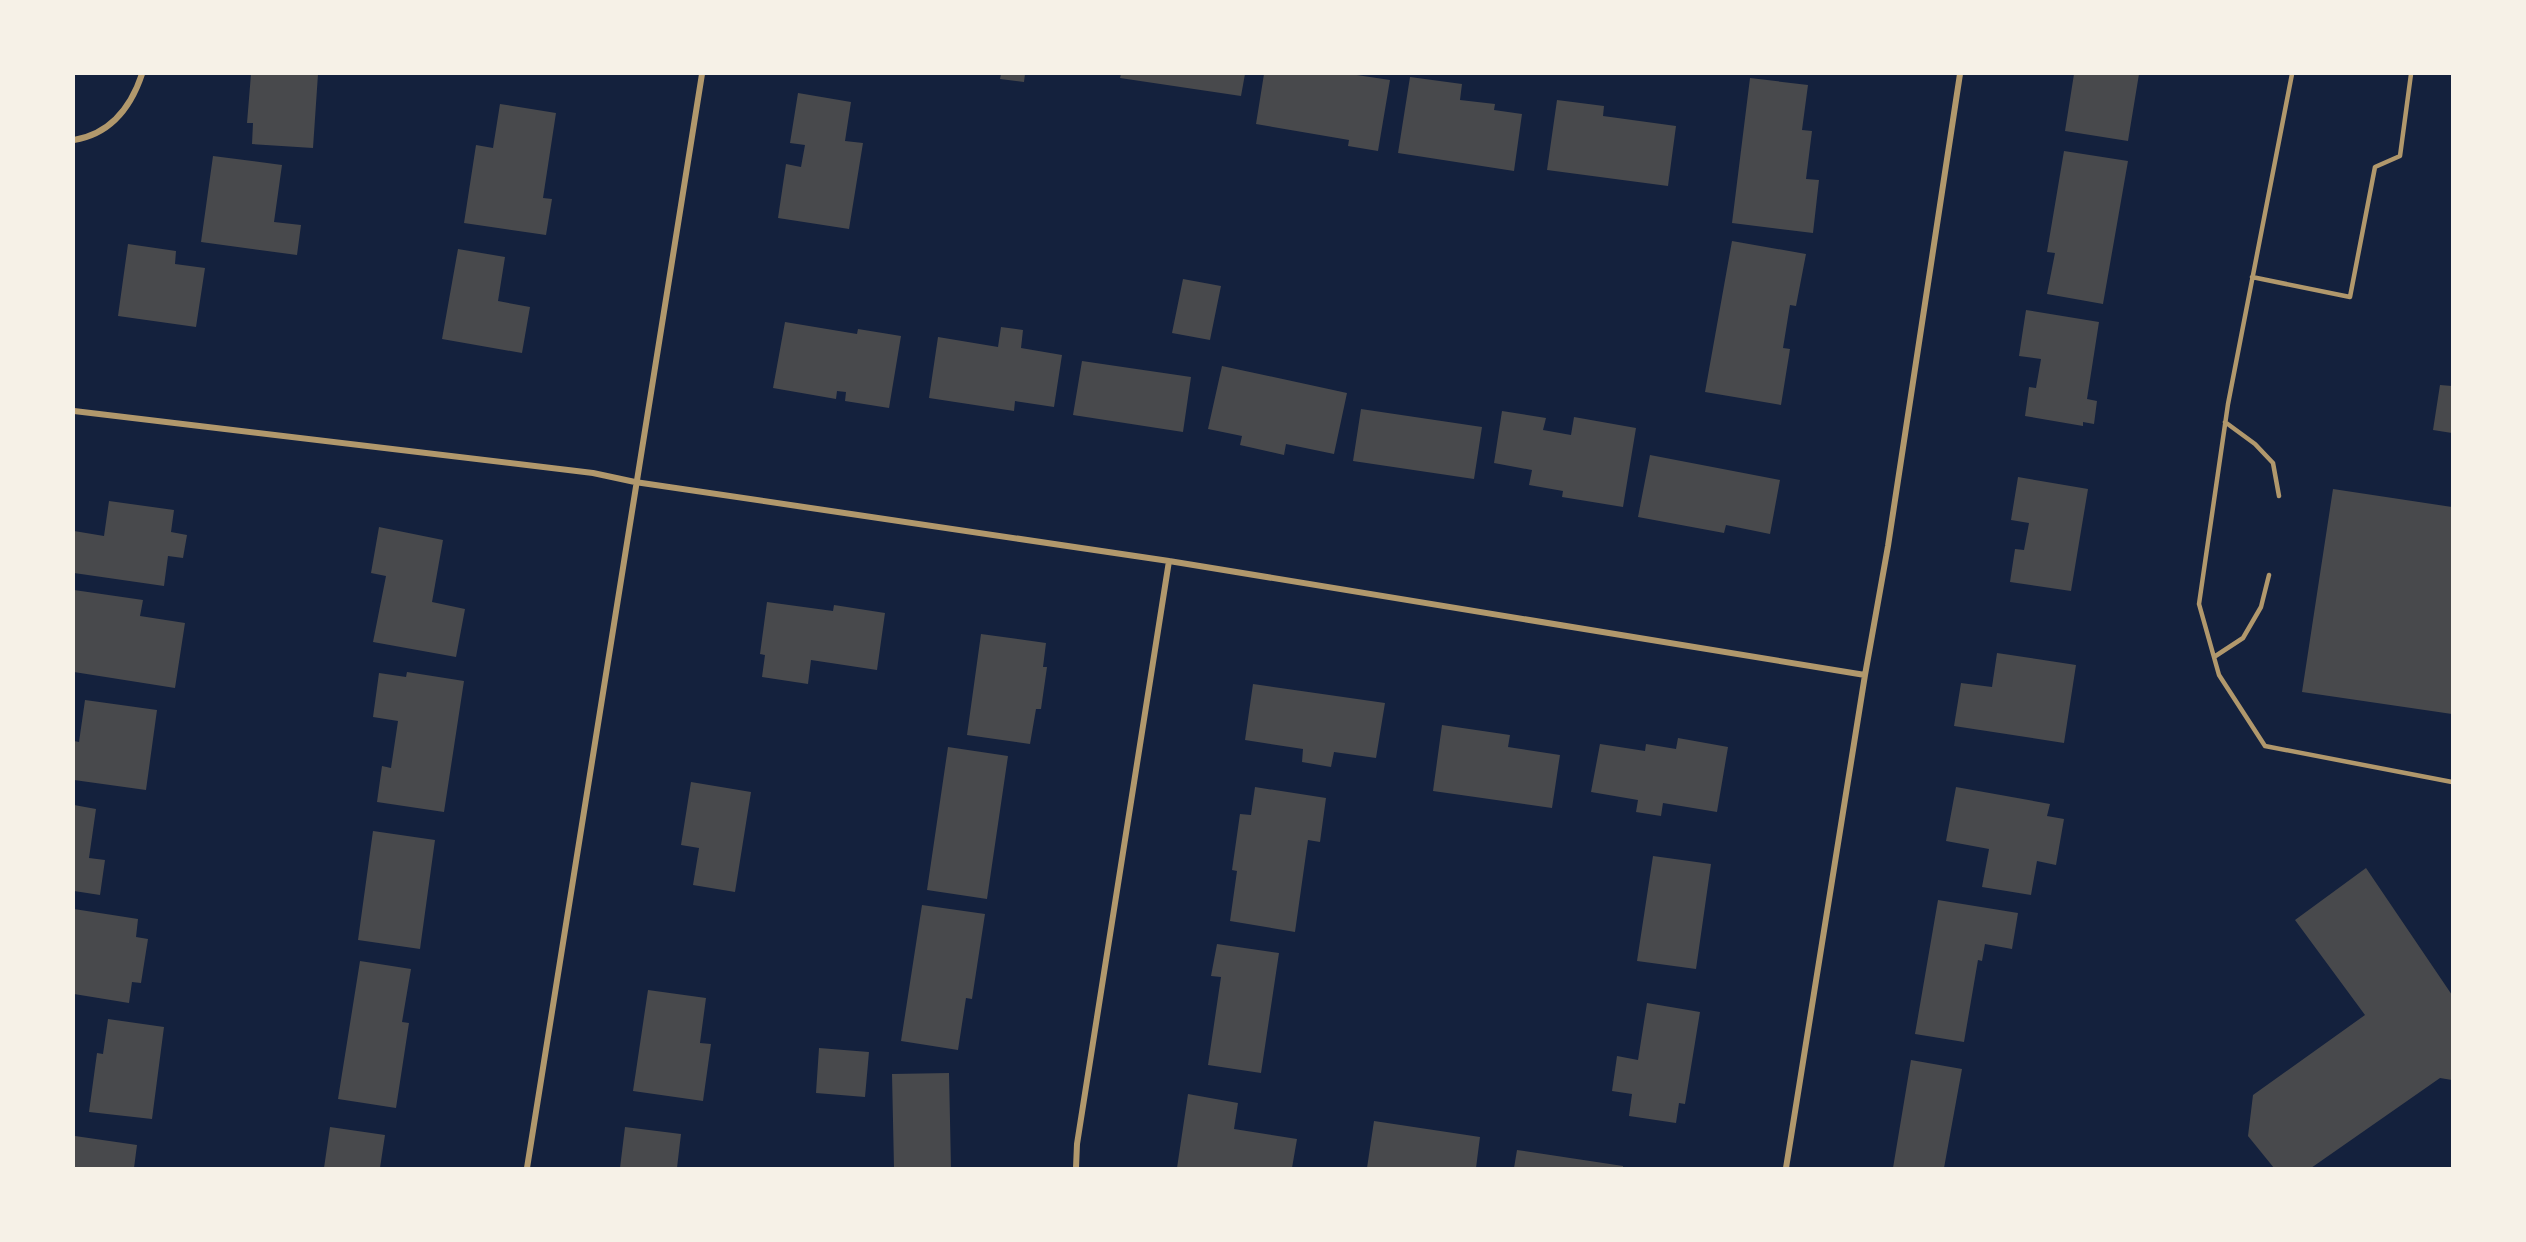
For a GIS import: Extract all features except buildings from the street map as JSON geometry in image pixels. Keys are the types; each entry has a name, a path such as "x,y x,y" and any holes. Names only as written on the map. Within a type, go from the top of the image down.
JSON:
{"street":[{"path":"74,140 85,138 106,127 124,112 136,92 141,74"},
{"path":"527,1168 702,74"},
{"path":"1786,1168 1865,675 1888,546 1960,74"},
{"path":"74,411 593,473 635,482 1169,561 1865,675"},
{"path":"1076,1168 1077,1144 1169,561"}],"lane":[{"path":"2292,74 2225,422 2199,604 2219,675 2265,746 2452,782"},
{"path":"2252,277 2350,297 2375,167 2400,156 2411,74"},
{"path":"2225,422 2255,444 2273,463 2279,496"},
{"path":"2214,657 2243,638 2261,607 2269,575"}]}
